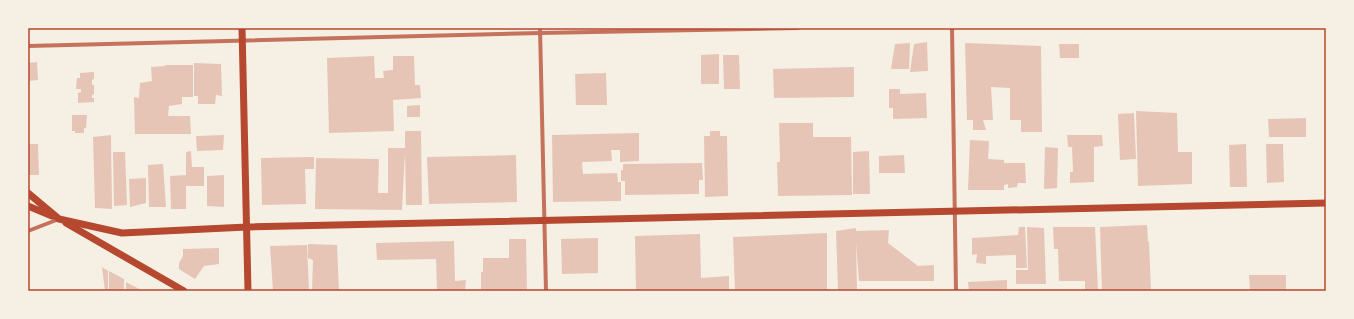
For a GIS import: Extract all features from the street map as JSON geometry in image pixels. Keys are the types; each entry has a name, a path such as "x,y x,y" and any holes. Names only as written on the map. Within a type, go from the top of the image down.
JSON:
{"main road":[{"path":"242,28 248,291"},
{"path":"28,193 59,219 122,233 247,227 1326,203"},
{"path":"28,206 59,219 184,291"}],"street":[{"path":"28,46 540,30 798,28"},
{"path":"952,28 956,291"},
{"path":"540,30 546,291"},
{"path":"28,231 59,219"}],"building":[{"path":"927,42 928,71 910,72 914,44"},
{"path":"910,43 909,69 891,69 895,44"},
{"path":"965,43 1041,46 1042,132 1021,132 1021,120 1010,120 1010,88 991,87 993,120 983,120 986,130 973,130 973,120 967,120"},
{"path":"1059,44 1079,44 1079,58 1060,58"},
{"path":"719,54 719,84 701,84 701,55"},
{"path":"723,55 739,55 740,89 724,89"},
{"path":"374,56 375,78 384,78 383,71 393,70 393,56 414,56 415,85 420,85 421,98 393,100 394,131 329,133 327,58"},
{"path":"37,62 38,80 28,81 28,63"},
{"path":"194,63 221,64 222,96 216,95 215,104 198,104 198,96 194,96"},
{"path":"165,65 193,65 193,97 182,97 182,104 169,106 168,116 190,116 191,134 135,134 134,97 139,98 140,83 152,81 151,67"},
{"path":"854,67 854,97 774,98 773,69"},
{"path":"94,72 92,85 94,85 94,94 92,95 92,98 94,98 94,102 78,103 78,93 81,92 81,89 76,89 77,78 80,78 80,73"},
{"path":"606,73 607,105 576,105 575,74"},
{"path":"889,89 900,89 900,94 926,93 927,118 893,119 893,108 889,108"},
{"path":"420,105 420,117 407,117 407,106"},
{"path":"1136,111 1177,113 1178,152 1192,152 1192,184 1138,186"},
{"path":"1134,113 1136,159 1120,160 1118,114"},
{"path":"72,115 87,115 84,133 75,133 75,131 72,131"},
{"path":"1306,118 1306,137 1269,137 1268,119"},
{"path":"779,123 813,123 813,137 851,137 852,195 778,196 777,162 780,162"},
{"path":"405,131 421,131 422,205 406,205 405,152 402,210 315,209 316,158 379,159 378,193 388,193 388,148 405,148"},
{"path":"710,131 720,131 720,136 727,136 728,196 705,197 704,136 710,136"},
{"path":"639,133 639,161 620,162 620,150 611,150 612,161 582,162 583,174 617,173 618,182 621,182 621,201 553,202 552,135"},
{"path":"111,135 112,209 95,208 93,137"},
{"path":"224,135 223,150 197,151 196,136"},
{"path":"1067,135 1102,135 1103,146 1094,147 1094,182 1070,183 1070,172 1073,172 1072,147 1068,147"},
{"path":"970,140 989,141 988,159 1004,160 1004,163 1025,163 1026,183 1018,183 1017,187 1008,188 1008,184 1004,185 1004,190 968,190"},
{"path":"28,144 38,144 39,175 28,175"},
{"path":"1246,144 1247,187 1230,187 1229,145"},
{"path":"1266,144 1283,144 1284,182 1267,183"},
{"path":"1045,147 1058,148 1057,188 1044,189"},
{"path":"191,151 192,167 204,167 204,186 186,186 186,209 171,209 170,176 186,175 186,152"},
{"path":"869,151 870,194 853,194 853,152"},
{"path":"113,152 125,152 127,205 114,206"},
{"path":"516,155 517,202 429,204 427,157"},
{"path":"904,155 905,173 879,173 879,156"},
{"path":"314,157 314,169 305,169 306,204 262,205 261,158"},
{"path":"702,163 703,180 699,180 699,194 625,195 625,181 621,181 621,170 623,170 623,164"},
{"path":"163,164 166,207 149,207 148,165"},
{"path":"224,175 224,207 207,206 207,176"},
{"path":"146,178 146,203 130,207 129,179"},
{"path":"1147,225 1151,291 1102,291 1100,227"},
{"path":"1019,227 1025,227 1027,268 1016,268 1016,255 986,256 986,264 976,263 977,254 972,255 972,238 1018,235"},
{"path":"1027,227 1044,228 1046,284 1016,284 1016,270 1028,270"},
{"path":"1053,227 1095,227 1098,291 1085,291 1085,281 1059,281 1058,249 1054,249"},
{"path":"856,228 856,231 889,230 888,243 918,266 934,265 934,281 859,281 856,242 857,291 838,291 836,231"},
{"path":"827,233 827,291 735,291 733,237"},
{"path":"700,234 701,278 729,276 729,291 636,291 635,236"},
{"path":"598,238 598,273 562,274 561,239"},
{"path":"509,239 526,239 527,291 481,291 483,258 509,258"},
{"path":"454,241 455,281 466,280 465,291 437,291 436,259 377,260 376,243"},
{"path":"308,244 337,245 339,291 312,291 313,260 308,258"},
{"path":"307,245 309,291 273,291 270,246"},
{"path":"219,248 219,264 204,266 195,279 179,269 179,263 183,256 183,249"},
{"path":"102,267 108,271 108,291 105,291"},
{"path":"109,271 124,279 124,291 109,291"},
{"path":"1249,275 1286,275 1286,291 1250,291"},
{"path":"1007,280 1007,291 969,291 968,282"},
{"path":"126,282 143,291 126,291"}]}
